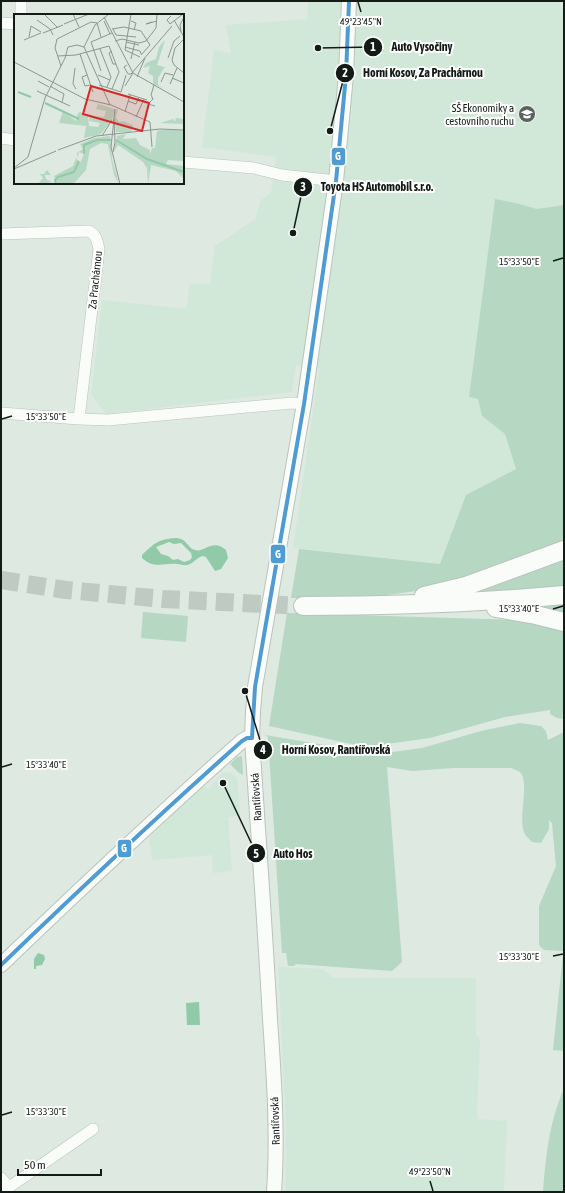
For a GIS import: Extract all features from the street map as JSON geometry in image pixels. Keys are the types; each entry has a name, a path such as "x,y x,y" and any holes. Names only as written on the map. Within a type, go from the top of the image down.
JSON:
{"main road":[{"path":"361,606 413,598 466,586 564,550"},
{"path":"303,606 361,606 463,602 564,595"},
{"path":"463,602 536,615 564,622"}],"street":[{"path":"20,14 21,1"},
{"name":"Rantířovská","path":"274,1192 276,1143 274,1096 268,970 252,738 253,712 255,688 304,404 336,181 346,75 349,1"},
{"path":"1,23 14,24"},
{"path":"1,138 14,140"},
{"path":"184,162 254,168 282,175 336,181"},
{"name":"Za Prachárnou","path":"1,234 89,231 93,233 96,238 99,249 79,420"},
{"path":"1,413 79,420 108,420 292,403 304,404"},
{"path":"1,965 208,771 242,741 247,738 252,738"},
{"path":"1,1178 5,1190 93,1130"}],"shaded area":[{"path":"308,1 559,1 564,14 564,205 537,209 495,199 469,397 478,399 482,416 505,434 516,469 466,495 440,564 293,548 319,369 296,365 292,392 106,414 91,394 102,300 186,309 190,284 210,284 215,246 255,219 261,200 271,193 276,157 202,147 214,50 231,53 226,25 307,19"},
{"path":"495,199 537,209 564,205 564,540 495,568 440,586 365,598 291,598 299,549 440,564 466,495 516,469 505,434 482,416 478,399 469,397"},
{"path":"176,538 183,540 195,550 202,550 217,545 226,550 228,558 221,569 215,571 206,557 203,556 199,557 188,565 155,565 142,558 142,555 154,545 161,541","holes":["169,542 174,544 181,543 191,553 192,557 190,560 184,562 178,559 173,560 168,556 161,554 156,547"]},
{"path":"564,557 564,587 457,595"},
{"path":"564,603 564,615 537,606"},
{"path":"143,612 188,616 186,642 141,638"},
{"path":"287,613 522,620 564,631 564,719 557,718 550,714 550,710 505,717 430,738 365,747 269,726"},
{"path":"520,723 541,726 546,731 548,740 564,732 564,951 544,950 539,945 539,906 556,866 552,823 549,820 549,829 541,843 532,842 525,834 522,818 524,783 520,772 511,768 454,768 412,771 387,767 402,962 392,971 296,964 294,966 288,966 286,953 282,953 268,737 265,735 378,754 422,748 481,731"},
{"path":"241,756 243,775 230,764 237,757"},
{"path":"231,772 237,778 240,816 228,817 232,871 213,873 212,855 152,860 149,837 204,786 208,789 222,774"},
{"path":"38,953 44,955 45,959 42,965 36,966 36,969 34,969 34,959"},
{"path":"564,954 564,1051 553,1050"},
{"path":"278,967 323,969 333,978 476,978 476,1035 480,1038 477,1119 507,1121 504,1192 285,1192 286,1127"},
{"path":"199,1002 200,1025 187,1025 186,1003"},
{"path":"564,1088 564,1192 543,1192 549,1139 555,1114"}],"tunnel":[{"path":"1,580 66,590 163,599 303,606"}],"transit line":[{"name":"G","path":"252,738 255,687 304,404 336,181 346,75 349,1"},
{"name":"G","path":"1,965 60,908 211,768 242,741 247,738 252,738"}],"place":[{"name":"Auto Vysočiny","path":"318,48"},
{"name":"SŠ Ekonomiky a cestovního ruchu","path":"527,114"},
{"name":"Horní Kosov, Za Prachárnou","path":"330,131"},
{"name":"Toyota HS Automobil s.r.o.","path":"293,233"},
{"name":"Horní Kosov, Rantířovská","path":"245,691"},
{"name":"Auto Hos","path":"223,783"}]}
